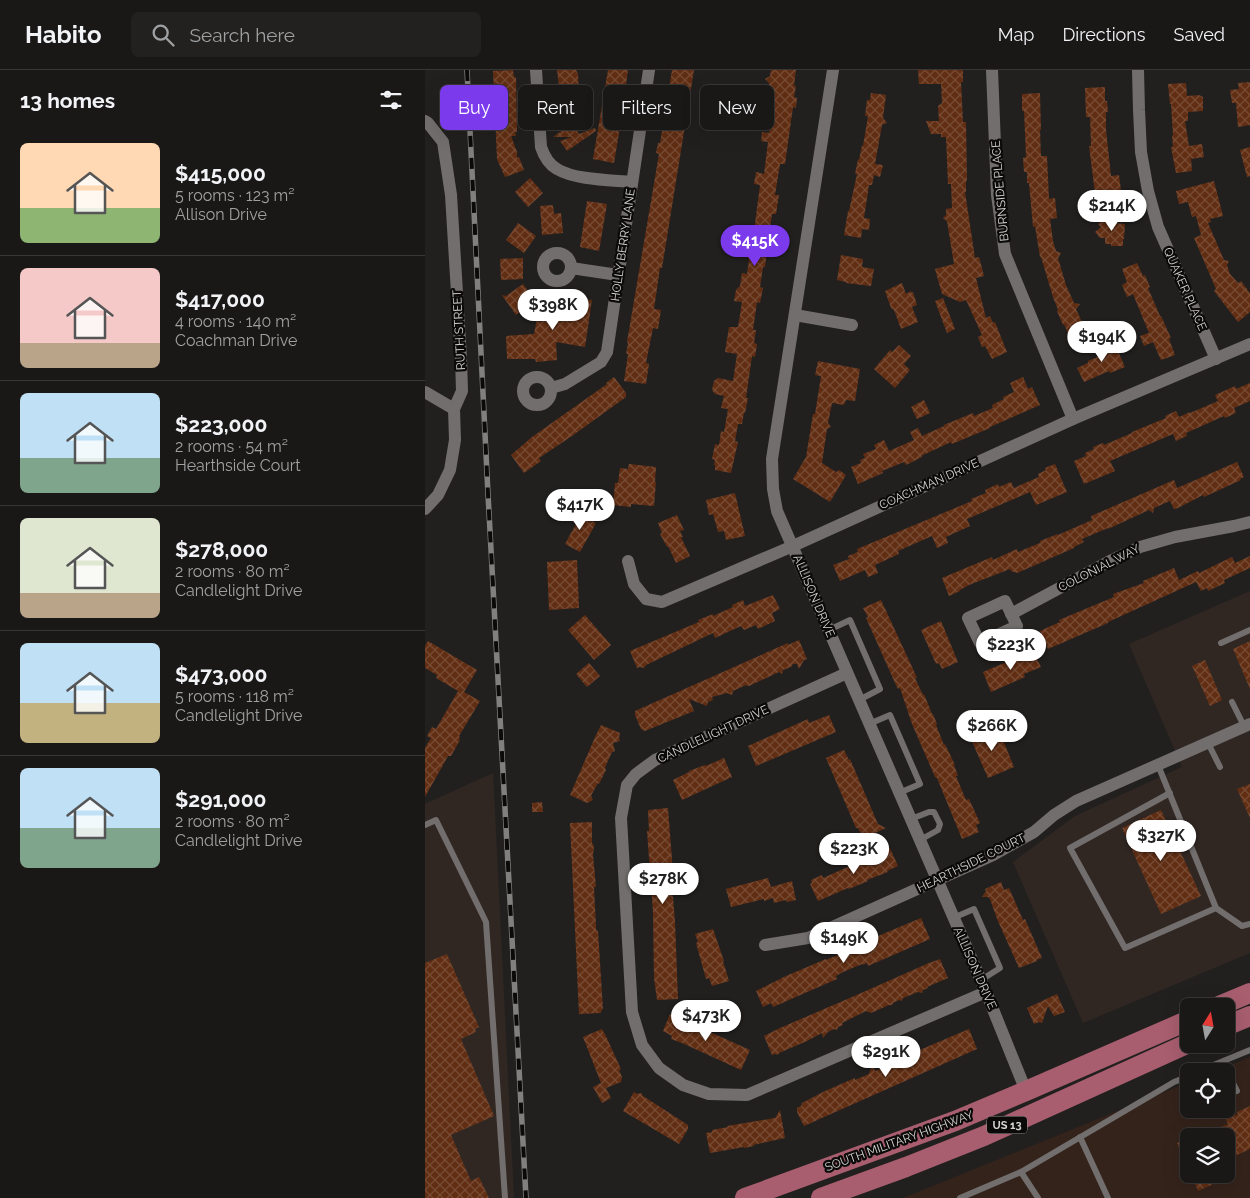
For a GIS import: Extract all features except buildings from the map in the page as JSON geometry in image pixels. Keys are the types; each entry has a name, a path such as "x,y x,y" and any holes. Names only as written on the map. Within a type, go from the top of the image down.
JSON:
{"main road":[{"path":"1235,999 1250,993"},
{"path":"1235,1022 1250,1016"},
{"name":"SOUTH MILITARY HIGHWAY","path":"745,1198 955,1121 1180,1024"},
{"name":"SOUTH MILITARY HIGHWAY","path":"821,1198 983,1136 1180,1047"}],"street":[{"path":"536,70 541,147 547,160 556,169 567,174 632,182"},
{"name":"HOLLY BERRY LANE","path":"551,388 565,384 601,362 607,352 649,70"},
{"name":"ALLISON DRIVE","path":"833,70 772,459 773,489 777,511 981,980 1026,1091"},
{"name":"BURNSIDE PLACE","path":"992,70 997,195 1005,254 1073,419"},
{"name":"QUAKER PLACE","path":"1138,70 1141,152 1148,191 1158,227 1216,359"},
{"name":"RUTH STREET","path":"425,121 443,142 451,195 462,391 454,409 455,440 450,470 438,495 425,509"},
{"path":"571,268 618,275"},
{"path":"795,315 852,325"},
{"name":"COACHMAN DRIVE","path":"628,561 634,584 646,599 662,602 793,546 1073,419 1250,344"},
{"path":"425,392 454,409"},
{"name":"COLONIAL WAY","path":"1011,614 1109,561 1140,547 1175,537 1250,522"},
{"name":"CANDLELIGHT DRIVE","path":"847,673 655,760 636,774 627,785 621,818 632,1012 641,1045 659,1068 683,1085 709,1094 747,1095 986,992"},
{"name":"HEARTHSIDE COURT","path":"765,945 807,938 938,881 993,855 1034,832 1054,815 1076,801 1247,725"}],"lane":[{"path":"829,630 850,620 881,689 859,700"},
{"path":"1221,643 1250,630"},
{"path":"1232,702 1247,725"},
{"path":"869,724 891,714 920,784 899,793"},
{"path":"1208,743 1220,767"},
{"path":"1158,765 1216,908 1242,926 1250,924"},
{"path":"1170,793 1070,848 1125,948 1216,908"},
{"path":"911,819 929,812 936,814 940,824 938,830 920,840"},
{"path":"425,825 436,820 486,922 505,1198"},
{"path":"953,918 974,909 978,917 1000,968 981,980"},
{"path":"1237,1091 1221,1062 1250,1050"},
{"path":"960,1198 1021,1172 1180,1079"},
{"path":"1080,1137 1108,1198"},
{"path":"1021,1172 1038,1198"}],"shaded area":[{"path":"1250,591 1250,953 1083,1023 1013,862 1075,816 1182,767 1129,644"},
{"path":"493,773 514,1198 425,1198 425,804"},
{"path":"1250,1057 1250,1198 903,1198 1180,1086 1180,1118 1235,1118 1235,1063"}],"railway":[{"path":"467,70 526,1198"}]}
